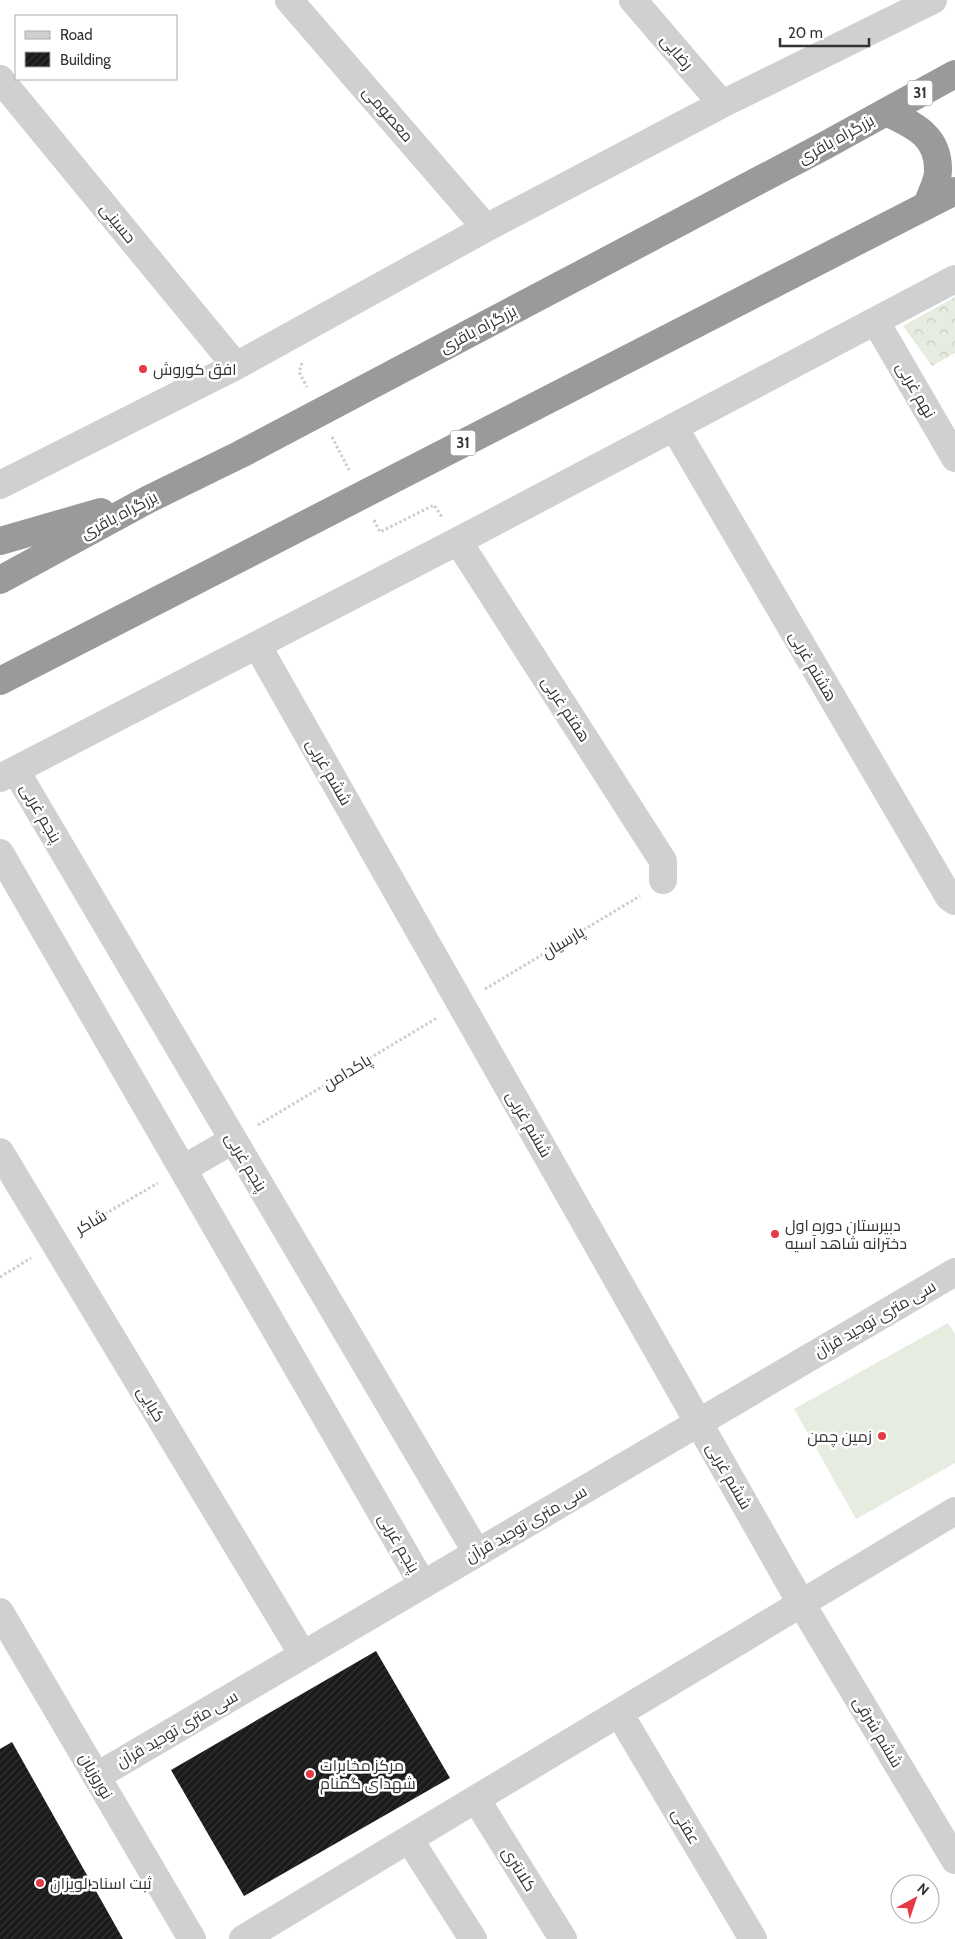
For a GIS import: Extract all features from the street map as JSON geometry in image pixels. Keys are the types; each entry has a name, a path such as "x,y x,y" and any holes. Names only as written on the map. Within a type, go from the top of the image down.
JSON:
{"highway":[{"name":"بزرگراه باقری","path":"0,580 148,499 268,440 815,151 955,74"},
{"path":"886,112 920,128 934,146 938,172 926,205"},
{"name":"31","path":"0,681 955,191"},
{"path":"0,541 148,499"}],"street":[{"name":"معصومی","path":"289,0 486,228"},
{"name":"رضایی","path":"633,0 722,104"},
{"path":"0,484 236,366 486,228 722,104 933,0"},
{"name":"حسینی","path":"0,80 236,366"},
{"path":"8,775 458,542 955,279"},
{"name":"نهم غربی","path":"876,322 955,458"},
{"name":"هشتم غربی","path":"674,427 948,897 955,901"},
{"name":"هفتم غربی","path":"458,542 663,861 663,880"},
{"name":"ششم غربی","path":"257,645 801,1603"},
{"name":"پنجم غربی","path":"8,775 233,1140 477,1553"},
{"name":"پنجم غربی","path":"0,853 423,1585"},
{"path":"183,1169 233,1140"},
{"name":"کیایی","path":"0,1152 303,1655"},
{"name":"سی متری توحید قرآن","path":"97,1776 955,1272"},
{"path":"244,1939 955,1510"},
{"name":"ششم شرقی","path":"801,1603 955,1860"},
{"name":"نوروزیان","path":"0,1612 192,1939"},
{"name":"عفتی","path":"619,1713 753,1939"},
{"name":"کلانتری","path":"476,1799 563,1939"},
{"path":"409,1839 473,1939"}],"path":[{"path":"299,372 308,390"},
{"path":"331,434 353,478"},
{"path":"371,514 380,532 434,505"},
{"name":"پارسیان","path":"461,1003 638,898 663,880"},
{"name":"پاکدامن","path":"233,1140 461,1003"},
{"name":"شاکر","path":"0,1277 183,1169"}],"green space":[{"path":"955,297 955,353 932,366 903,326"},
{"name":"زمین چمن","path":"948,1323 955,1334 955,1463 856,1519 794,1409"}],"building":[{"name":"مرکز مخابرات شهدای گمنام","path":"376,1651 450,1778 244,1896 171,1770"},
{"path":"12,1742 123,1939 0,1939 0,1749"}],"place":[{"name":"افق کوروش","path":"143,369"},
{"name":"دبیرستان دوره اول دخترانه شاهد آسیه","path":"775,1234"},
{"name":"زمین چمن","path":"882,1436"},
{"name":"مرکز مخابرات شهدای گمنام","path":"310,1774"},
{"name":"ثبت اسناد لویزان","path":"40,1883"}]}
